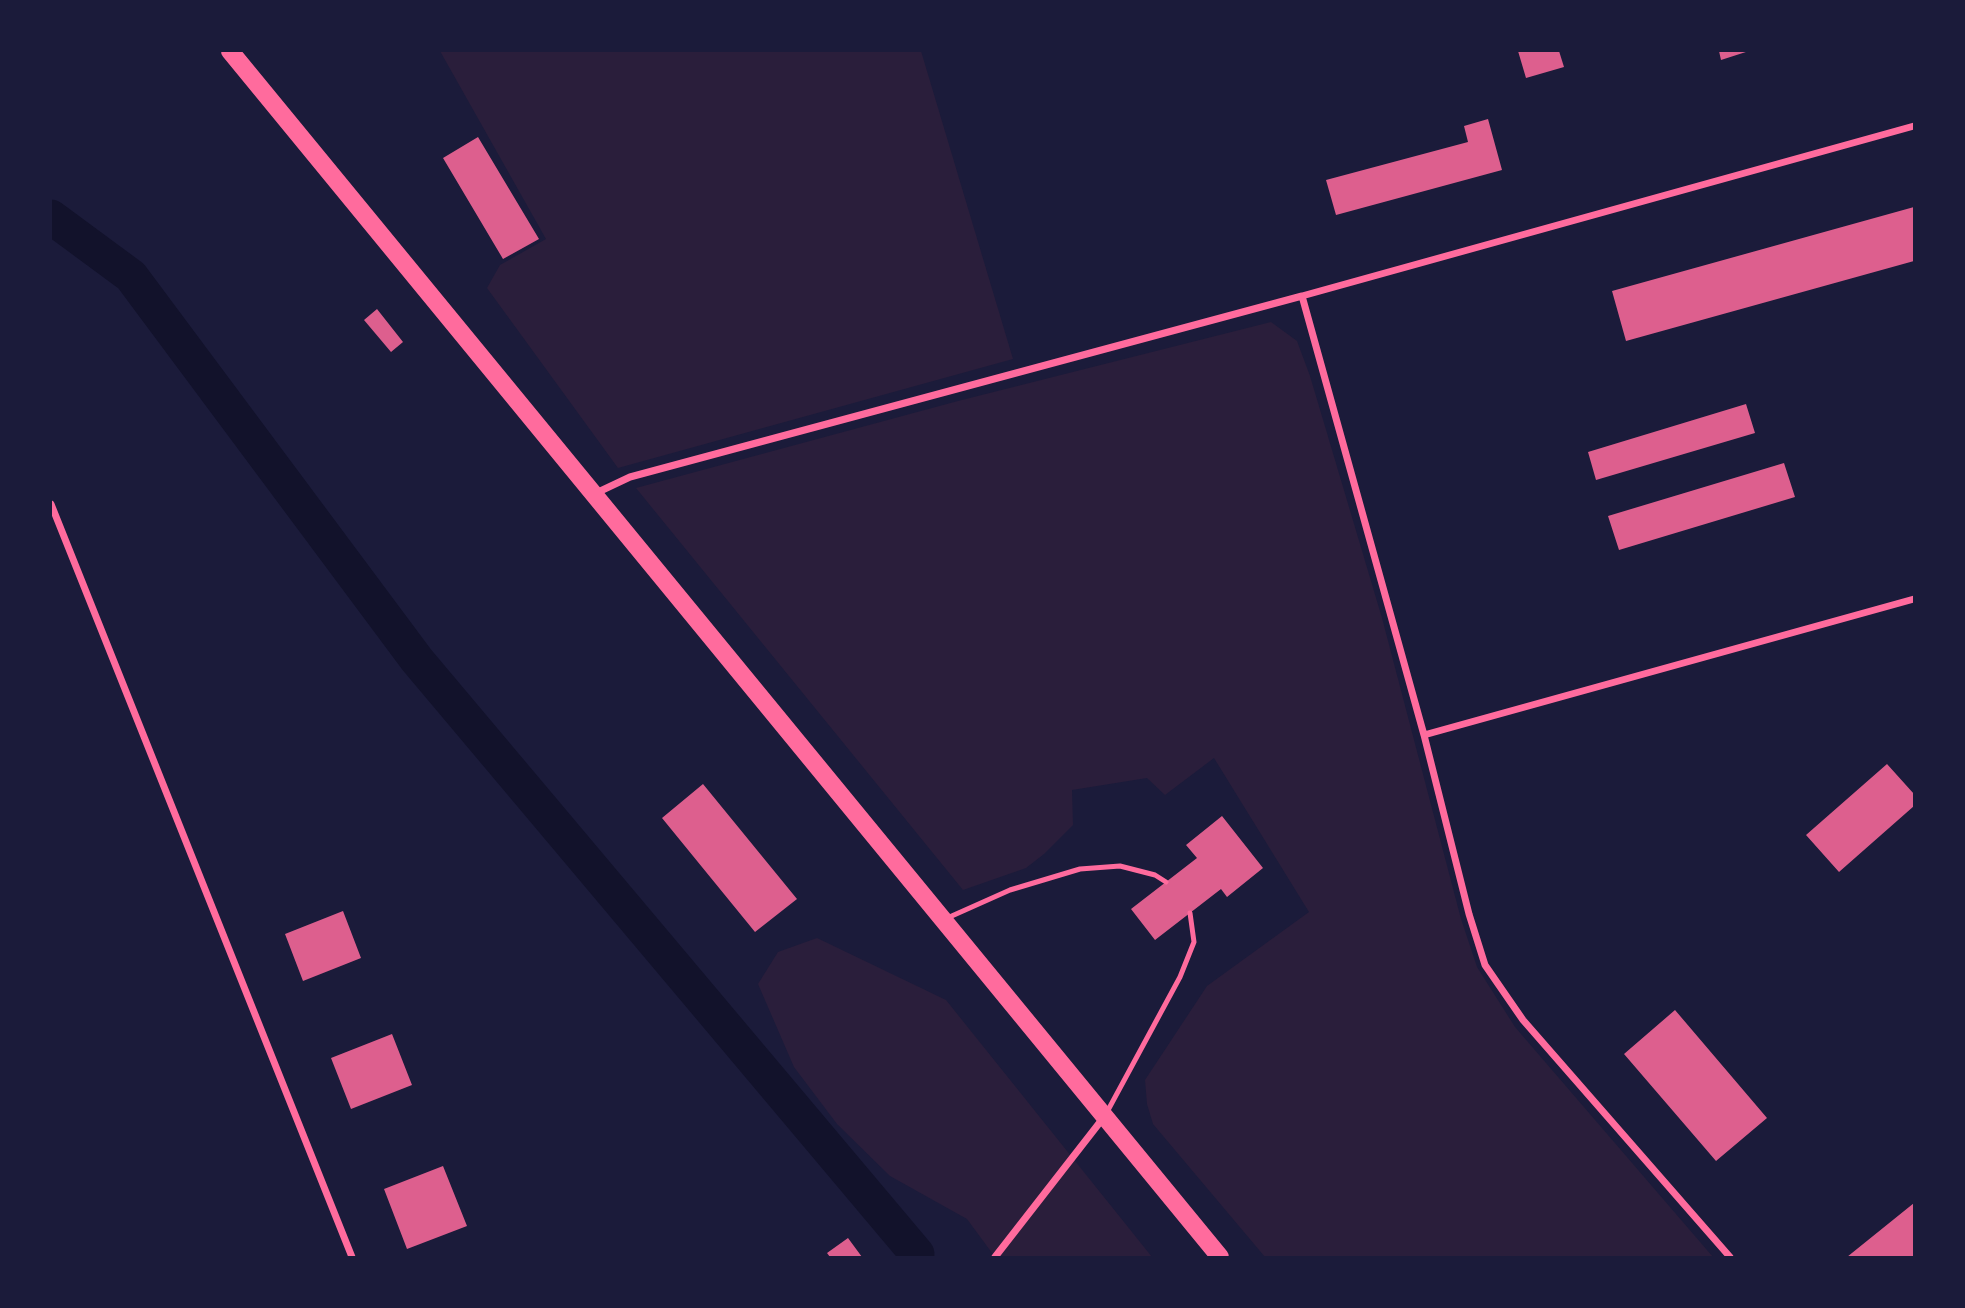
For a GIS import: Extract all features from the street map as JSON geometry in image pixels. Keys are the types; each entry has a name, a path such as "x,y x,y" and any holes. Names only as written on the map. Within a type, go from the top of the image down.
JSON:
{"main road":[{"path":"230,51 1220,1257"}],"street":[{"path":"594,495 630,477 1302,296 1914,126"},
{"path":"1302,296 1424,734 1469,914 1485,965 1522,1020 1730,1257"},
{"path":"51,503 352,1257"},
{"path":"1424,734 1914,598"},
{"path":"995,1257 1105,1116"}],"lane":[{"path":"942,920 1010,890 1080,869 1121,866 1155,875 1166,882"},
{"path":"1105,1116 1180,977 1194,942 1190,913"}],"shaded area":[{"path":"440,51 921,51 1013,359 618,468 487,288 500,265 546,239"},
{"path":"1271,322 1297,341 1310,376 1382,618 1461,919 1477,967 1515,1027 1713,1257 1265,1257 1153,1124 1147,1104 1145,1080 1207,986 1309,912 1214,758 1165,795 1147,778 1072,790 1073,825 1044,854 1026,868 963,890 636,488 958,401"},
{"path":"817,938 946,1000 1152,1257 995,1257 967,1219 890,1176 837,1124 794,1067 758,984 778,952"}],"building":[{"path":"1518,51 1559,51 1564,67 1526,78"},
{"path":"1719,51 1749,51 1721,60"},
{"path":"1488,119 1502,170 1336,215 1326,180 1468,142 1464,126"},
{"path":"478,137 539,239 503,259 443,158"},
{"path":"1914,207 1914,261 1626,341 1612,291"},
{"path":"377,309 403,342 391,352 364,320"},
{"path":"1746,404 1755,433 1596,480 1588,452"},
{"path":"1784,463 1795,497 1619,550 1608,516"},
{"path":"1887,764 1914,794 1914,806 1839,872 1806,835"},
{"path":"703,784 797,899 755,932 662,818"},
{"path":"1222,816 1263,868 1227,897 1221,889 1155,940 1131,909 1197,858 1186,845"},
{"path":"343,911 361,958 303,981 285,934"},
{"path":"1675,1010 1767,1118 1716,1161 1624,1054"},
{"path":"392,1034 412,1085 351,1109 331,1058"},
{"path":"443,1166 467,1226 407,1249 384,1189"},
{"path":"1914,1203 1914,1257 1847,1257"},
{"path":"848,1238 862,1257 830,1257 827,1253"}],"waterway":[{"path":"51,217 131,276 417,660 917,1254"}]}
